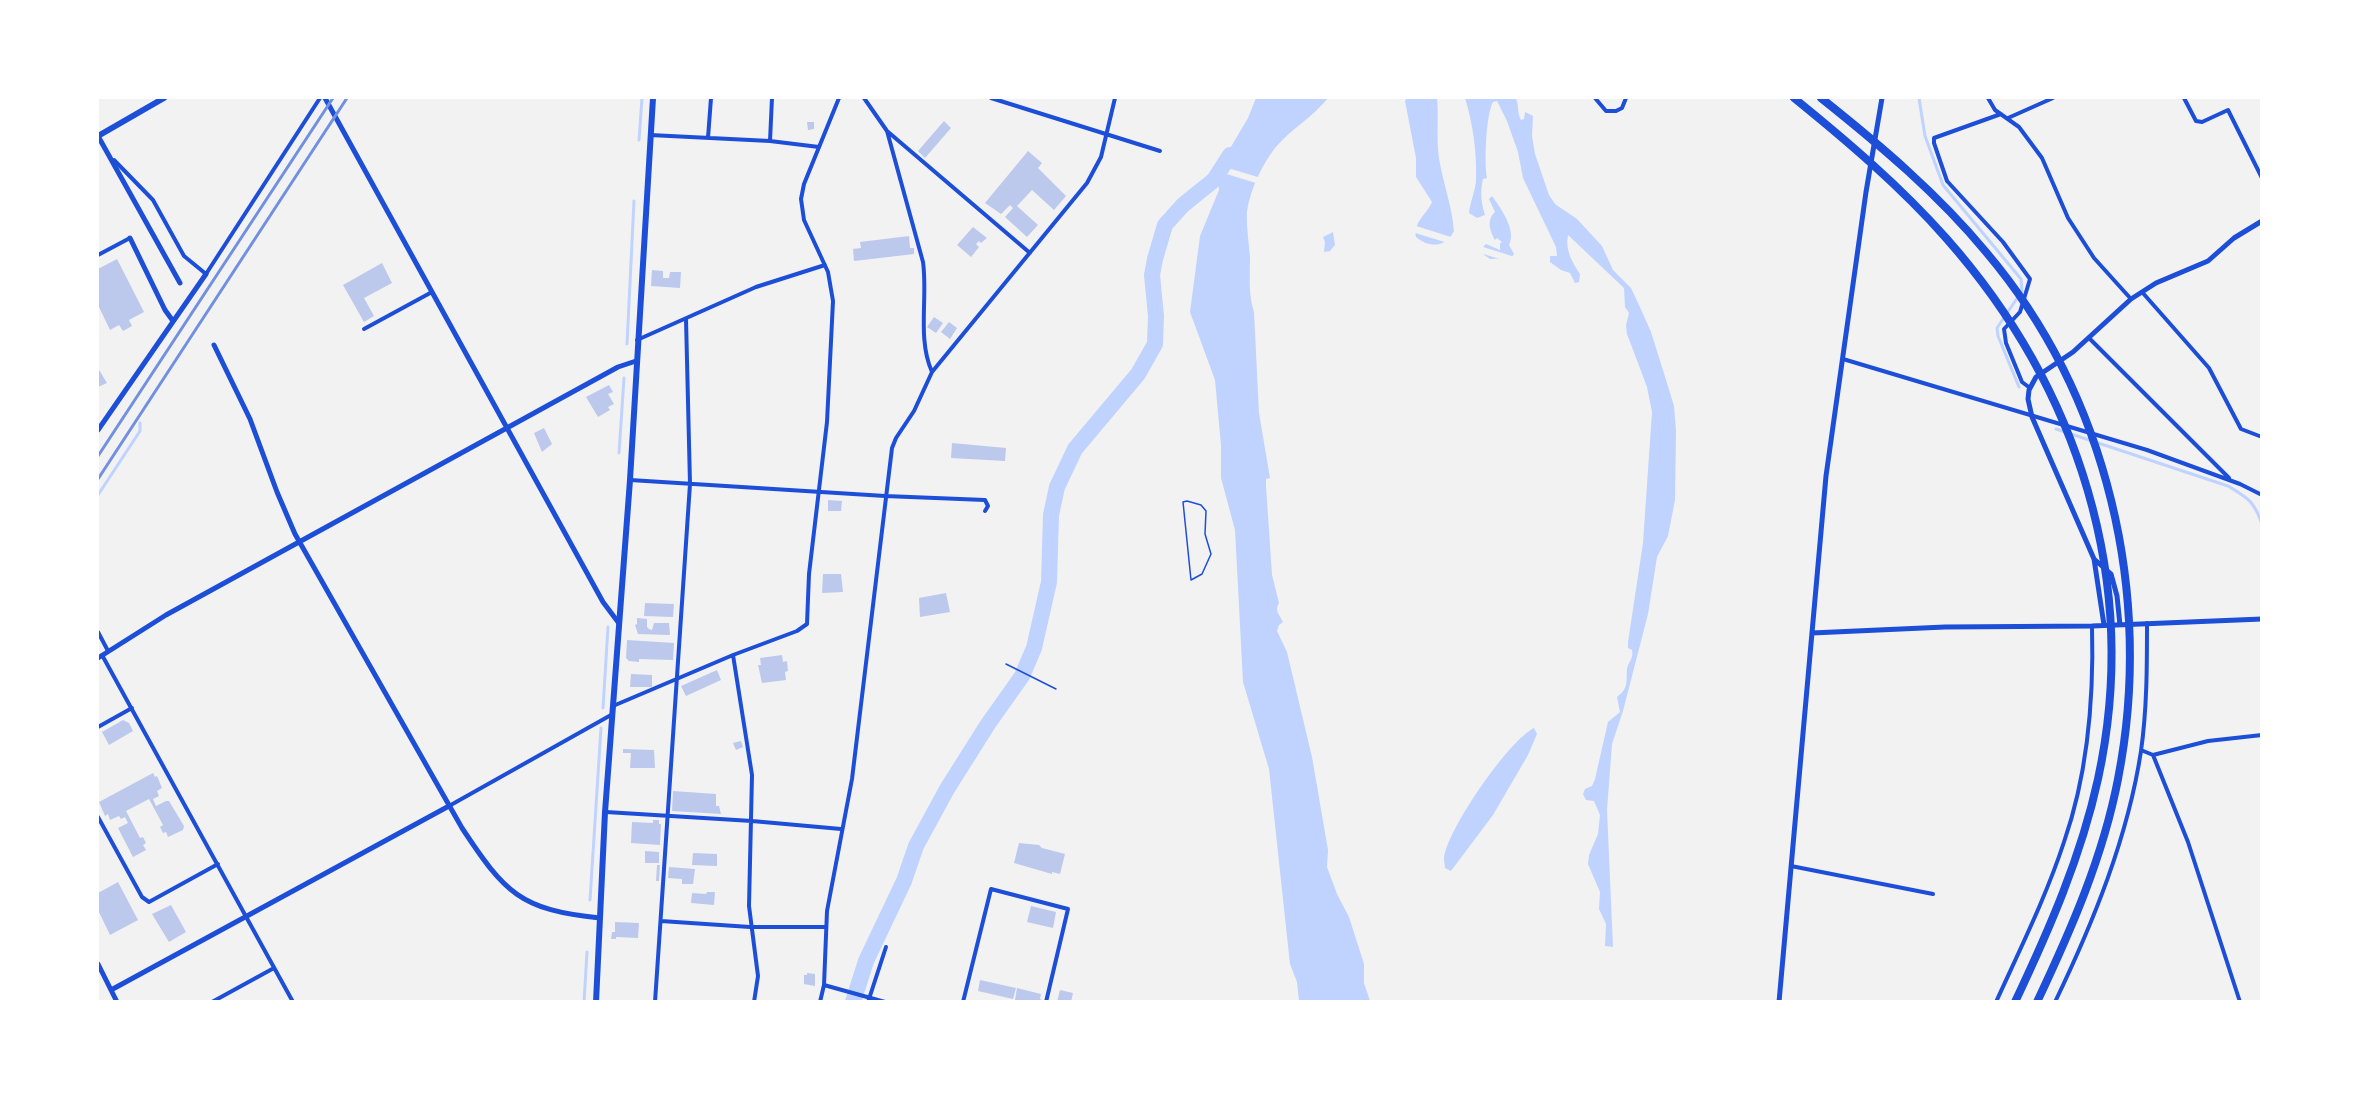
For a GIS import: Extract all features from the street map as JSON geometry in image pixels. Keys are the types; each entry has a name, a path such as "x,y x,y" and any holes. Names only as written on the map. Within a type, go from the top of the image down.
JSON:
{"highway":[{"path":"1794,98 1838,134 1915,205 1945,237 1996,300 2033,358 2057,405 2079,463 2095,519 2103,559 2110,634 2109,690 2103,751 2091,809 2074,863 2042,945 2015,1002"},
{"path":"1821,98 1928,190 1988,254 2013,287 2051,348 2076,396 2111,500 2122,556 2130,631 2130,690 2123,752 2110,813 2093,871 2037,1002"}],"main road":[{"path":"98,136 164,98"},
{"path":"596,1002 611,715 630,480 652,98"}],"street":[{"path":"98,430 206,273 320,98"},
{"path":"325,98 606,609 618,622"},
{"path":"708,138 711,98"},
{"path":"770,141 772,98"},
{"path":"612,706 797,631 807,624 809,574 827,422 833,301 830,278 807,231 801,210 801,199 804,184 839,98"},
{"path":"864,98 887,131 1030,252"},
{"path":"991,98 1160,151"},
{"path":"820,1002 824,985 826,927 841,829 854,771 885,496 890,458 896,438 914,411 932,372 1087,183 1101,157 1115,98"},
{"path":"1595,98 1606,111 1616,111 1622,108 1626,98"},
{"path":"1779,1002 1826,476 1866,192 1882,98"},
{"path":"1988,98 1995,110 2019,127 2042,158 2068,218 2094,258 2131,299"},
{"path":"2008,118 2053,98"},
{"path":"2184,98 2196,121 2202,122 2228,110 2262,178"},
{"path":"2001,114 1934,138 1934,143 1947,181 2003,242 2030,279 2020,312 2004,329 2006,343 2022,382 2030,388"},
{"path":"887,131 923,262 926,357 932,372"},
{"path":"650,135 770,141 819,147"},
{"path":"98,136 180,283"},
{"path":"109,155 153,200 184,256 206,273"},
{"path":"2104,625 2094,559 2032,417 2028,399 2030,388 2036,377 2090,339 2131,299 2156,283 2208,261 2234,238 2262,221"},
{"path":"98,255 130,238 165,310 173,321"},
{"path":"637,340 756,287 825,265"},
{"path":"364,329 432,292"},
{"path":"2142,292 2210,368 2241,429 2262,438"},
{"path":"655,1002 690,484 686,319"},
{"path":"2090,339 2232,481"},
{"path":"214,345 250,419 277,492 300,541 477,852 495,875 511,890 542,908 600,918"},
{"path":"1843,358 2147,450 2232,481 2262,495"},
{"path":"103,655 166,615 506,426 618,367 636,361"},
{"path":"630,480 985,500 988,506 985,511"},
{"path":"2094,559 2111,574 2117,596 2120,625"},
{"path":"1812,633 1945,627 2092,626 2262,619"},
{"path":"2055,1002 2101,894 2121,835 2141,750 2146,699 2146,622"},
{"path":"1996,1002 2048,886 2065,841 2078,792 2090,726 2093,671 2092,626"},
{"path":"98,632 103,655 293,1002"},
{"path":"734,655 751,763 750,927 758,976 753,1002"},
{"path":"98,727 132,708"},
{"path":"111,990 611,715"},
{"path":"2141,750 2153,755 2208,741 2262,735"},
{"path":"2153,755 2188,842 2240,1002"},
{"path":"605,812 841,829"},
{"path":"98,817 142,897 149,902 218,864"},
{"path":"1791,866 1933,894"},
{"path":"963,1002 991,889 1068,909 1046,1002"},
{"path":"661,921 750,927 826,927"},
{"path":"870,999 869,993 886,947"},
{"path":"98,964 117,1002"},
{"path":"212,1002 274,968"},
{"path":"824,985 885,1002"}],"path":[{"path":"1190,501 1206,511 1205,534 1211,554 1202,574 1191,580 1183,502 1190,501"},
{"path":"1006,664 1056,689"}],"water":[{"path":"1256,98 1328,98 1275,148 1254,186 1247,211 1250,285 1254,312 1259,413 1270,478 1266,479 1266,486 1272,575 1279,603 1277,611 1283,622 1277,631 1287,652 1312,757 1328,850 1327,867 1349,917 1364,964 1364,983 1370,1001 1299,1001 1297,982 1290,964 1269,769 1243,682 1235,530 1221,478 1221,445 1215,380 1190,312 1200,236 1219,190 1218,179 1222,162 1248,118"},
{"path":"1407,98 1437,98 1439,158 1454,231 1447,241 1442,243 1426,243 1416,237 1418,222 1432,202 1416,177 1416,158 1405,101"},
{"path":"1465,98 1516,98 1521,120 1524,119 1525,112 1533,116 1532,136 1535,154 1549,195 1555,204 1577,219 1602,246 1613,270 1631,288 1651,332 1674,406 1675,500 1668,536 1657,557 1648,614 1612,744 1607,810 1613,947 1605,946 1606,924 1599,909 1600,892 1588,864 1589,855 1598,834 1600,815 1594,801 1586,800 1583,794 1585,789 1592,786 1595,779 1608,722 1620,712 1617,697 1625,688 1627,669 1632,656 1628,642 1643,543 1652,412 1647,387 1627,334 1626,325 1629,313 1625,307 1624,288 1568,235 1568,251 1580,274 1579,282 1575,283 1570,273 1550,262 1550,256 1557,256 1556,247 1523,178 1518,152 1497,101 1493,102 1487,128 1487,178 1483,179 1481,192 1485,215 1477,218 1469,213 1476,181 1476,160"},
{"path":"1492,196 1509,226 1511,239 1509,245 1514,254 1511,258 1490,259 1483,254 1483,247 1486,244 1500,250 1502,242 1497,238 1495,240 1490,229 1490,218 1495,212 1489,199"},
{"path":"1333,232 1335,245 1330,251 1324,252 1323,237"},
{"path":"1534,728 1537,734 1528,755 1493,815 1451,871 1445,868 1444,859 1447,846 1467,808 1495,767 1523,736"}],"pier":[{"path":"1218,165 1261,178 1259,184 1217,171"},
{"path":"1413,225 1454,238 1448,243 1412,232"},
{"path":"1480,246 1515,257 1506,261 1480,253"}],"building":[{"path":"944,121 951,128 925,158 918,151"},
{"path":"807,122 814,122 814,129 808,130"},
{"path":"1028,151 1042,163 1038,168 1066,196 1054,210 1032,190 1017,206 1038,225 1027,237 1005,217 1013,208 1010,205 1001,214 985,203"},
{"path":"973,227 987,238 976,244 979,247 971,257 957,245"},
{"path":"909,236 910,248 914,248 914,254 854,261 853,249 861,248 860,242"},
{"path":"117,259 144,312 129,320 132,326 123,331 119,325 110,330 98,305 98,269"},
{"path":"382,263 392,283 364,298 374,316 364,322 343,285"},
{"path":"652,270 663,271 663,278 669,278 670,272 681,272 680,288 651,286"},
{"path":"934,317 943,323 936,333 927,327"},
{"path":"949,322 957,328 950,339 941,332"},
{"path":"98,368 107,383 98,387"},
{"path":"609,385 613,392 608,394 614,404 608,407 610,410 598,417 586,397"},
{"path":"544,428 552,444 542,452 534,433"},
{"path":"952,443 1006,448 1005,461 951,458"},
{"path":"828,500 842,501 841,511 828,511"},
{"path":"823,574 841,574 843,592 822,593"},
{"path":"946,593 950,612 920,617 919,598"},
{"path":"645,603 674,604 673,617 644,616"},
{"path":"637,618 647,619 647,627 652,630 654,623 669,623 670,635 638,634 635,625"},
{"path":"627,640 674,643 673,660 629,661 626,658"},
{"path":"782,655 783,662 787,661 786,680 762,683 758,665 761,665 760,658"},
{"path":"717,670 721,680 686,696 681,686"},
{"path":"631,674 652,675 652,687 630,687"},
{"path":"123,720 129,723 133,731 109,745 102,732"},
{"path":"741,741 743,747 736,750 733,743"},
{"path":"623,749 654,750 655,768 630,768 631,753 623,753"},
{"path":"153,773 155,777 157,776 162,788 157,791 159,796 153,799 156,806 169,801 184,826 183,830 168,837 160,827 163,825 149,799 126,811 140,838 143,837 146,843 143,845 146,850 133,857 118,828 128,823 125,817 121,819 119,816 110,820 108,814 105,816 99,802"},
{"path":"673,791 716,794 716,806 719,806 721,814 672,811"},
{"path":"653,820 659,820 661,824 660,845 631,843 632,822 653,823"},
{"path":"1019,843 1039,845 1042,848 1065,854 1060,874 1052,872 1052,874 1014,863"},
{"path":"645,851 659,852 659,863 645,863"},
{"path":"693,853 717,854 717,866 692,865"},
{"path":"657,865 660,865 659,881 656,881"},
{"path":"669,867 695,869 693,884 682,884 682,879 668,878"},
{"path":"118,882 138,920 110,935 98,910 98,893"},
{"path":"715,892 714,905 691,903 692,893 706,894"},
{"path":"171,905 186,932 169,942 152,914"},
{"path":"1031,906 1056,912 1053,928 1027,922"},
{"path":"615,922 639,923 638,938 616,937 616,939 611,939 612,932 615,932"},
{"path":"815,974 815,986 804,984 804,975"},
{"path":"980,980 1016,988 1013,999 978,991"},
{"path":"1017,988 1041,994 1040,999 1046,1002 1015,1000"},
{"path":"1060,990 1073,993 1071,1002 1057,1002"}],"waterway":[{"path":"639,140 642,98"},
{"path":"1919,98 1925,136 1943,185 2021,279 2022,291 1997,328 1998,336 2019,387"},
{"path":"853,1002 866,961 904,881 916,846 947,789 1022,676 1034,648 1049,582 1051,515 1057,487 1075,449 1138,374 1155,344 1156,316 1152,275 1165,225 1183,205 1214,180 1230,155"},
{"path":"627,344 634,201"},
{"path":"619,453 624,378"},
{"path":"98,495 140,431 140,423"},
{"path":"2056,429 2228,486 2250,501 2262,524"},
{"path":"603,708 608,627"},
{"path":"590,900 601,728"},
{"path":"584,1002 587,952"}],"railway":[{"path":"98,456 333,98"},
{"path":"98,479 347,98"}]}
